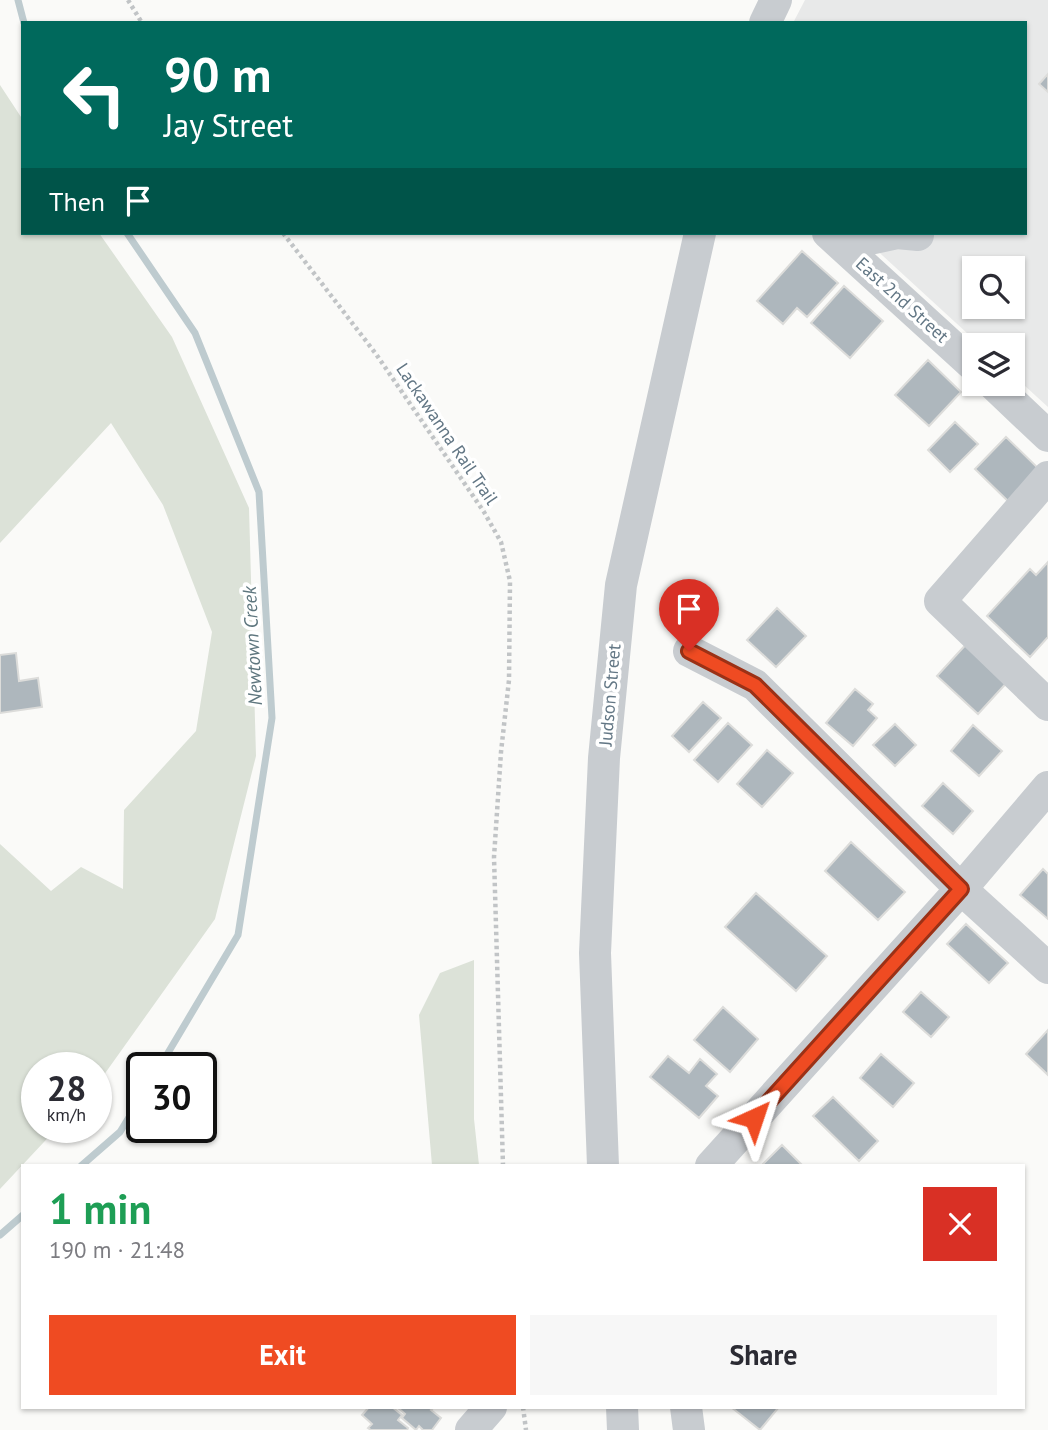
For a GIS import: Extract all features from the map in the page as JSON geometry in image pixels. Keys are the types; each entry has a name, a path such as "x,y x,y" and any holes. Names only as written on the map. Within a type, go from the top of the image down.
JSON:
{"street":[{"path":"766,21 776,0"},
{"name":"Judson Street","path":"603,1164 596,941 604,758 621,585 700,235"},
{"path":"835,239 876,235"},
{"name":"East 2nd Street","path":"835,239 962,355"},
{"path":"1006,396 1048,436"},
{"path":"1048,477 940,601 1048,705"},
{"path":"689,651 755,685 961,889 1048,968"},
{"path":"713,1164 961,889 1048,787"},
{"path":"471,1430 489,1409"},
{"path":"622,1409 623,1430"},
{"path":"686,1409 689,1430"}],"path":[{"path":"128,0 141,21"},
{"name":"Lackawanna Rail Trail","path":"286,235 376,354 484,512 501,542 510,581 509,680 494,858 503,1164"},
{"path":"523,1409 526,1430"}],"shaded area":[{"path":"805,0 1048,0 1048,407 1025,386 1025,333 967,333 860,235 1027,235 1027,21 794,21"},
{"path":"0,85 21,117 21,235 100,235 172,337 249,508 256,756 215,919 112,1064 112,1052 21,1052 21,1143 43,1143 0,1189 0,844 51,891 81,867 123,889 124,810 196,731 212,632 163,505 111,423 0,543"},
{"path":"474,960 474,1119 479,1164 432,1164 419,1015 440,973"}],"building":[{"path":"1048,74 1048,92 1039,84"},
{"path":"802,251 838,283 807,317 797,308 783,324 757,301"},
{"path":"844,286 883,321 850,358 811,323"},
{"path":"928,360 961,392 929,426 895,395"},
{"path":"955,422 978,444 950,472 928,450"},
{"path":"1006,437 1043,473 1012,505 975,469"},
{"path":"1048,562 1048,637 1030,657 987,616 1030,569 1036,575"},
{"path":"777,608 806,636 776,667 747,640"},
{"path":"970,640 1011,678 978,714 937,676"},
{"path":"16,653 19,681 38,678 42,707 0,713 0,655"},
{"path":"855,689 873,704 868,710 877,718 853,746 826,723"},
{"path":"703,702 721,718 689,752 672,736"},
{"path":"728,723 752,745 718,782 694,760"},
{"path":"895,724 916,745 895,766 873,745"},
{"path":"973,725 1002,751 979,776 951,751"},
{"path":"767,750 793,773 762,807 737,784"},
{"path":"943,783 973,811 953,834 922,806"},
{"path":"851,842 905,892 878,920 825,871"},
{"path":"1043,869 1048,874 1048,919 1020,895"},
{"path":"756,893 827,956 796,991 725,927"},
{"path":"966,924 1008,963 989,983 947,944"},
{"path":"921,992 949,1017 931,1037 903,1012"},
{"path":"723,1007 758,1039 730,1072 694,1040"},
{"path":"1048,1030 1048,1075 1026,1054"},
{"path":"881,1054 914,1083 893,1107 860,1078"},
{"path":"668,1056 689,1073 700,1059 717,1074 706,1086 718,1096 699,1118 650,1077"},
{"path":"833,1097 878,1141 859,1161 813,1116"},
{"path":"782,1145 801,1164 763,1164"},
{"path":"367,1409 394,1409 402,1415 398,1420 408,1428 371,1430 368,1428 372,1424 362,1415"},
{"path":"399,1409 432,1409 441,1418 432,1430 423,1430 419,1426 416,1430 402,1418 405,1414"},
{"path":"734,1409 777,1409 760,1430"}],"waterway":[{"name":"Newtown Creek","path":"18,0 23,21"},
{"name":"Newtown Creek","path":"128,235 195,333 259,492 272,718 238,935 169,1052"},
{"name":"Newtown Creek","path":"83,1164 120,1132 126,1122"},
{"name":"Newtown Creek","path":"0,1235 21,1217"}],"route":[{"path":"689,651 755,685 961,889 754,1118"}]}
